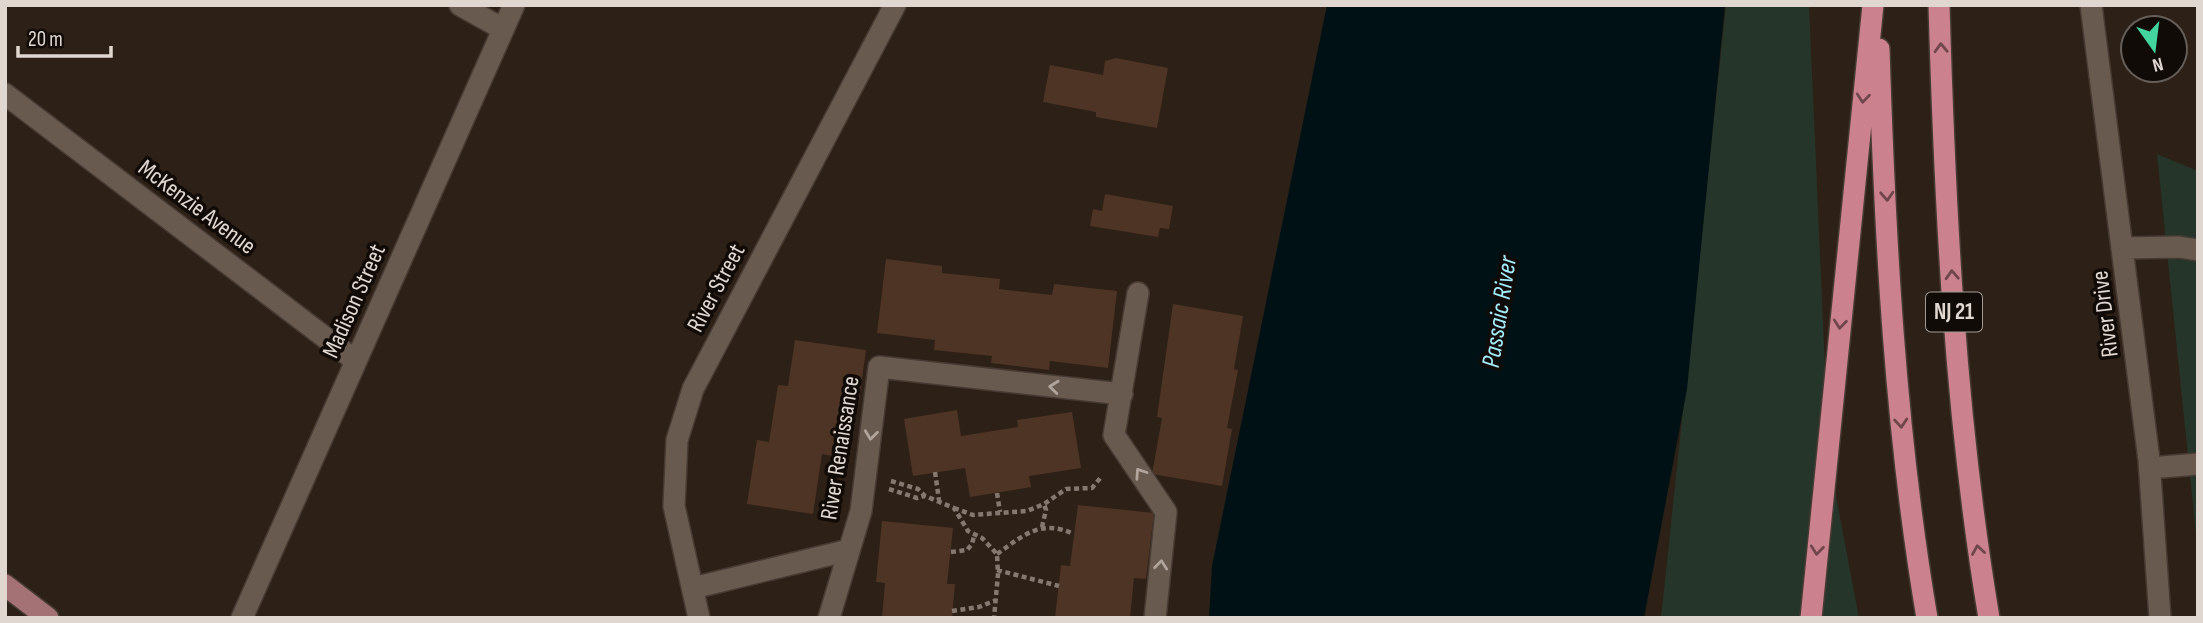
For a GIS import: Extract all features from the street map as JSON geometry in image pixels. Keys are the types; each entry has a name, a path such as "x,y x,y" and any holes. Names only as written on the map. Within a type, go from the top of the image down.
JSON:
{"highway":[{"path":"1811,618 1875,5"},
{"name":"NJ 21","path":"1875,5 1898,390 1906,474 1927,618"},
{"name":"NJ 21","path":"1940,5 1959,385 1967,467 1989,618"}],"main road":[{"path":"5,585 48,618"}],"street":[{"path":"460,5 503,29"},
{"name":"Madison Street","path":"242,618 514,5"},
{"name":"River Street","path":"699,618 674,506 677,440 693,389 895,5"},
{"name":"River Drive","path":"2091,5 2150,468 2160,618"},
{"name":"McKenzie Avenue","path":"5,94 356,361"},
{"path":"2123,248 2179,247 2198,250"},
{"path":"1138,293 1114,435 1166,512 1155,618"},
{"name":"River Renaissance","path":"829,618 861,511 879,367 1122,394"},
{"path":"2150,468 2198,464"},
{"path":"693,588 849,550"}],"path":[{"path":"934,472 939,501"},
{"path":"925,496 917,498 887,489 887,480 918,489 925,496 973,515 987,516 1000,512 1027,511 1044,505 1066,489 1092,488 1102,475"},
{"path":"997,493 1000,512"},
{"path":"1042,528 1046,510 1044,505"},
{"path":"954,508 961,522 974,536 982,538 997,554 994,618"},
{"path":"997,554 1028,533 1042,528 1056,528 1074,534"},
{"path":"951,552 967,550 974,536"},
{"path":"998,570 1059,586"},
{"path":"952,611 979,607 995,601"}],"green space":[{"path":"1726,5 1809,5 1829,459 1859,618 1661,618"},
{"path":"2157,154 2198,171 2198,554"}],"water":[{"name":"Passaic River","path":"1327,5 1725,5 1687,389 1644,618 1209,618 1212,566"}],"building":[{"path":"1116,58 1168,68 1157,128 1096,117 1096,112 1043,102 1050,65 1103,75 1105,61"},
{"path":"1105,194 1173,206 1169,229 1160,228 1158,237 1090,226 1093,209 1102,211"},
{"path":"886,259 942,266 942,273 1000,279 999,289 1052,295 1054,284 1117,291 1108,368 1050,361 1049,370 991,363 992,356 934,350 935,340 877,333"},
{"path":"1173,304 1243,316 1234,369 1238,370 1227,428 1232,429 1222,486 1152,474 1162,418 1157,417"},
{"path":"795,340 866,350 859,401 846,399 837,457 822,454 813,514 747,504 757,440 769,442 778,385 788,386"},
{"path":"957,410 961,436 1018,427 1017,420 1072,412 1081,468 1029,476 1031,487 970,497 965,468 913,476 904,419"},
{"path":"1078,505 1154,513 1146,579 1134,578 1130,618 1055,618 1061,565 1070,566"},
{"path":"882,521 953,528 947,584 955,584 952,618 882,618 885,583 876,582"}]}
